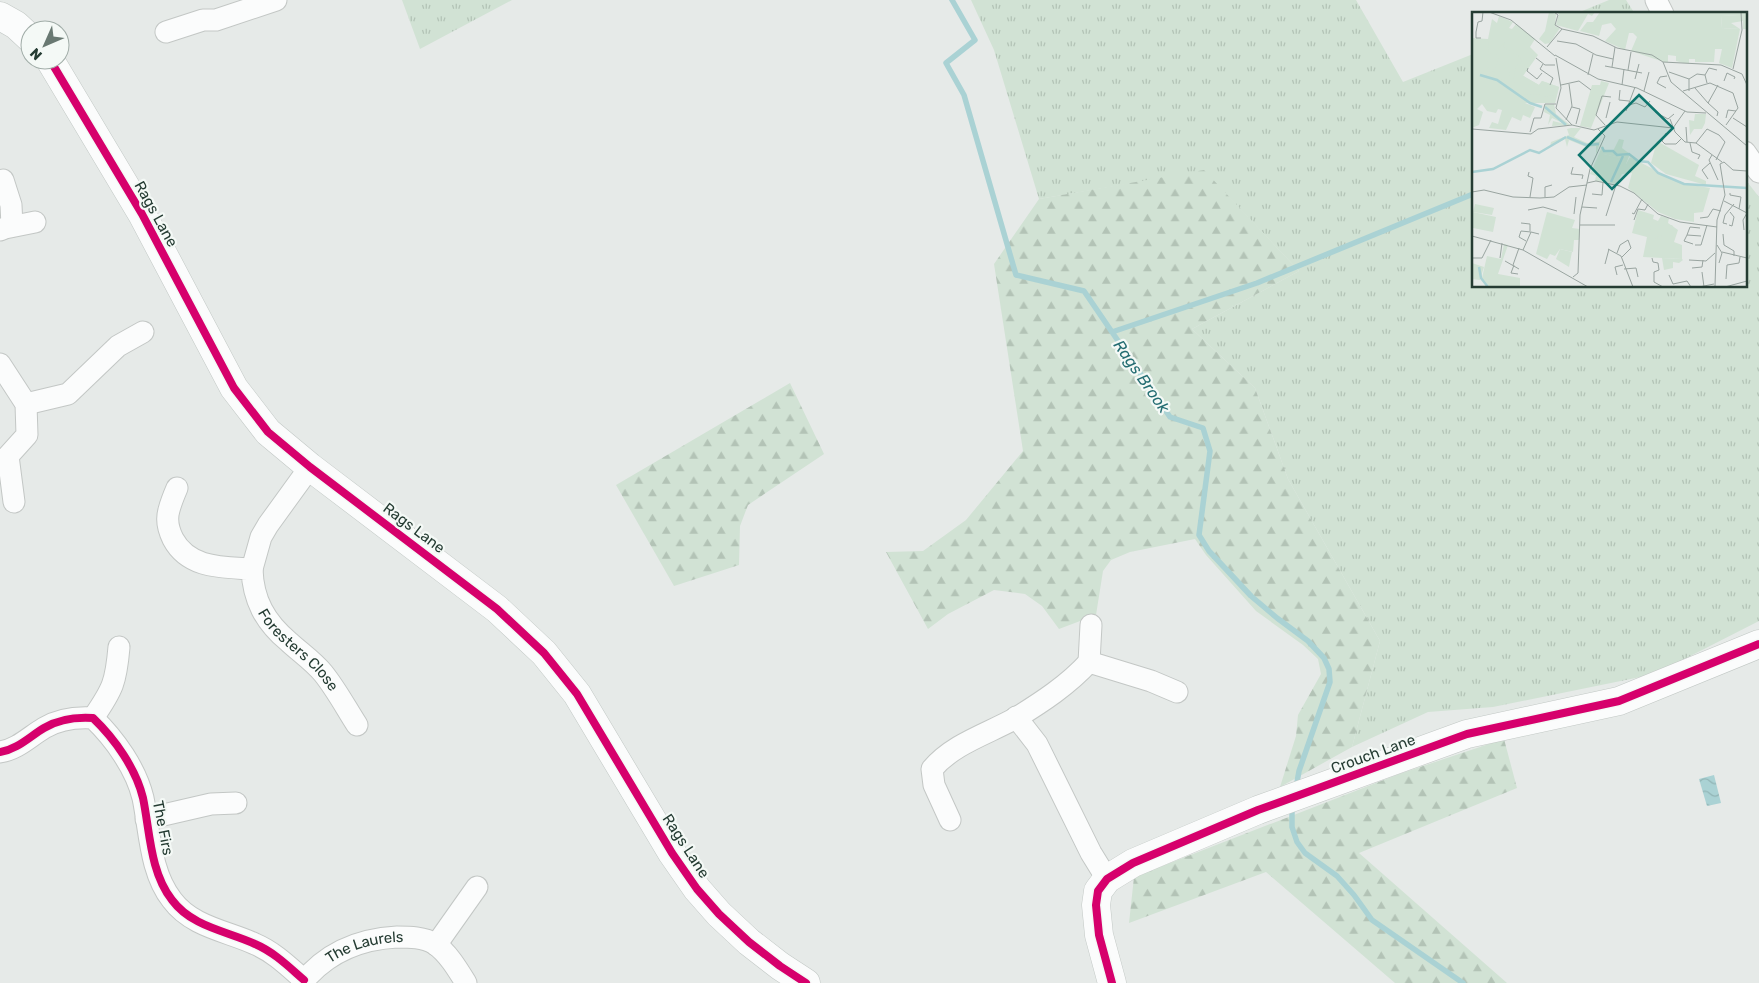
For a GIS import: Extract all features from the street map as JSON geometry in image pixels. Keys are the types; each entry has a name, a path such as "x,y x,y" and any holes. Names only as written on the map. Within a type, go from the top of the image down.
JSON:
{"street":[{"path":"166,32 203,20 216,20 276,0"},
{"path":"0,16 20,29"},
{"name":"Rags Lane","path":"56,70 142,214 234,388 268,432 310,467 497,609 544,653 577,694 667,844 697,888 719,914 749,942 806,983"},
{"path":"1746,153 1759,172"},
{"path":"3,180 11,205 6,228 35,222"},
{"path":"26,404 68,394 118,346 143,332"},
{"path":"0,364 26,404 27,435 8,456 14,502"},
{"name":"Foresters Close","path":"310,467 268,524 261,538 252,569 253,583 261,610 288,642 324,674 357,726"},
{"path":"177,488 168,511 168,520 170,532 183,553 200,563 252,569"},
{"path":"950,820 934,785 932,769 951,750 1016,717 1073,678 1089,662 1091,625"},
{"name":"Crouch Lane","path":"1107,879 1133,863 1258,810 1467,734 1619,702 1759,644"},
{"path":"0,752 15,747 45,727 57,722 81,717 93,718 110,694 114,684 119,647"},
{"path":"1089,662 1151,681 1177,692"},
{"path":"1016,717 1037,744 1091,852 1107,879 1098,891 1096,905 1099,935 1112,983"},
{"name":"The Firs","path":"93,718 116,745 136,778 142,797 155,863 160,878 172,900 196,921 239,937 271,952 303,982"},
{"path":"146,819 212,804 236,803"},
{"path":"466,983 436,944 477,887"},
{"name":"The Laurels","path":"303,982 328,958 360,943 377,938 420,938 436,944"}],"green space":[{"path":"402,0 512,0 420,49"},
{"path":"971,0 1356,0 1403,82 1472,54 1472,288 1746,288 1746,180 1759,197 1759,621 1655,674 1493,707 1428,712 1352,747 1380,641 1288,479 1255,388 1192,329 1299,271 1204,171 1039,199 994,50"},
{"path":"1609,0 1626,0 1634,12 1580,12"},
{"path":"1204,170 1299,271 1192,329 1255,388 1288,479 1380,641 1352,747 1280,787 1296,736 1298,715 1321,674 1318,659 1303,645 1256,611 1206,555 1195,539 1130,552 1111,560 1103,571 1096,615 1059,629 1042,606 1025,594 994,590 948,614 928,629 886,552 923,551 966,520 1023,451 994,264 1039,199"},
{"path":"790,383 824,454 748,505 740,526 739,565 674,586 616,485"},
{"path":"1504,739 1517,788 1359,853 1507,983 1395,983 1266,872 1129,923 1134,877 1399,774"}],"water":[{"path":"1714,775 1721,803 1707,806 1699,779"}],"waterway":[{"name":"Rags Brook","path":"952,0 975,40 946,63 964,95 1016,275 1084,291 1170,417 1203,428 1210,451 1199,535 1209,551 1251,596 1308,641 1324,658 1329,669 1330,682 1299,771 1296,788"},
{"path":"1112,332 1257,283 1472,194"},
{"name":"Rags Brook","path":"1292,804 1292,827 1297,842 1305,853 1337,876 1372,920 1463,983"}],"cycle path":[{"path":"56,70 142,214 234,388 268,432 310,467 497,609 544,653 577,694 672,853 697,889 719,914 749,942 806,983"},
{"path":"1112,983 1099,935 1096,905 1098,891 1107,879 1133,863 1258,810 1467,734 1619,701 1759,644"},
{"path":"0,752 18,745 56,722 74,718 93,718 124,755 140,787 155,864 159,877 172,900 180,909 200,922 269,951 304,980"}]}
